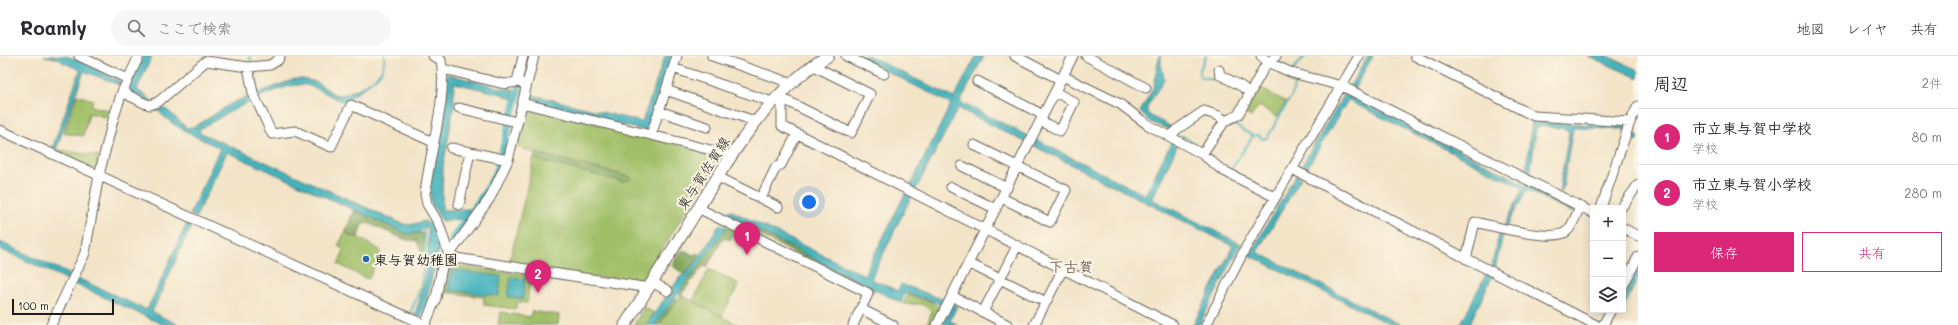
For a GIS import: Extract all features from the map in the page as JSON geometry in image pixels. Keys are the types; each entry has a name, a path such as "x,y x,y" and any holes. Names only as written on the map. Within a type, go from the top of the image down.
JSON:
{"main road":[{"name":"東与賀佐賀線","path":"625,325 731,155 775,99 812,65 828,56"}],"street":[{"path":"79,56 128,79"},
{"path":"51,325 87,246 99,175 113,120 122,92 139,56"},
{"path":"122,92 150,104 158,102 206,61 248,67 270,65 278,60 280,56"},
{"path":"433,56 441,60 443,69 442,94 425,194 427,204 437,221 449,255 456,258 650,285 668,291"},
{"path":"0,130 425,325 436,298 442,268 449,255 490,198 503,159 513,121 522,104 523,56"},
{"path":"522,83 534,56"},
{"path":"677,56 666,90 757,122"},
{"path":"712,56 791,83"},
{"path":"846,56 884,74"},
{"path":"1015,56 1120,104 1135,117 1202,154 1222,170 1275,197"},
{"path":"937,325 1073,56"},
{"path":"1086,56 1146,88"},
{"path":"1261,56 1273,60 1292,73 1342,86 1590,212"},
{"path":"1206,325 1246,247 1359,56"},
{"path":"1415,56 1534,116 1630,122"},
{"path":"1202,154 1225,121 1238,115 1265,66 1273,60"},
{"path":"673,68 775,99 851,133 870,94 812,65"},
{"path":"248,67 254,96 272,134 295,131 331,147 350,104 433,142"},
{"path":"443,69 504,84 522,83"},
{"path":"1220,70 1220,76 1241,86 1250,93"},
{"path":"977,81 1042,118 1060,131 1074,102 1055,92"},
{"path":"651,135 664,96"},
{"path":"775,99 782,106 782,126 796,134 1173,325"},
{"path":"522,104 731,155"},
{"path":"1602,205 1630,122 1638,106"},
{"path":"459,108 513,121"},
{"path":"1171,137 1176,130 1204,111 1219,116 1225,121"},
{"path":"659,112 707,127"},
{"path":"761,198 776,167 782,165 796,134"},
{"path":"974,144 1066,190 1050,222 1002,198"},
{"path":"451,148 503,159"},
{"path":"458,206 470,152"},
{"path":"962,166 1007,188"},
{"path":"1292,170 1596,325"},
{"path":"718,177 778,207"},
{"path":"1623,205 1638,185"},
{"path":"951,187 996,209"},
{"path":"1466,259 1475,222 1537,235 1562,234 1568,231 1580,207"},
{"path":"698,208 866,292 868,296 853,325"},
{"path":"1626,230 1638,236"},
{"path":"983,312 1017,246"},
{"path":"1626,280 1638,257"},
{"path":"968,263 1046,302"},
{"path":"1034,325 1063,269"},
{"path":"952,296 1008,325"},
{"path":"861,309 893,325"},
{"path":"1603,325 1609,313"}],"green space":[{"path":"1258,87 1286,102 1277,117 1259,106 1251,117 1244,113"},
{"path":"77,95 93,100 91,106 112,111 109,118 89,113 83,136 64,133"},
{"path":"526,106 721,156 640,284 509,264 535,153 517,147"},
{"path":"52,149 99,156 97,168 93,169"},
{"path":"535,153 631,177 629,180 623,182 537,160 534,156"},
{"path":"354,210 407,234 423,233 424,252 421,252 417,241 406,240 368,223 362,225 358,237 349,236 346,230"},
{"path":"732,217 874,289 872,293 730,220"},
{"path":"727,227 736,231 730,240 723,238 707,267 703,266 681,295 678,293"},
{"path":"346,230 349,236 358,237 381,251 369,278 365,278 338,264 344,250 338,246"},
{"path":"682,250 694,255 697,253 701,255 684,275 672,265"},
{"path":"449,265 531,275 527,303 517,302 516,309 484,305 484,297 442,292 446,270"},
{"path":"709,269 739,284 722,316 693,301"},
{"path":"681,295 738,325 659,325"},
{"path":"908,295 934,303 941,310 933,325 927,325 932,310 921,304 903,304"},
{"path":"674,298 677,300 659,325 655,325"},
{"path":"644,307 654,313 646,325 634,325"},
{"path":"532,311 559,315 558,325 498,325 500,312 530,317"}],"water":[{"path":"44,56 65,56 84,62 121,82 120,85 84,71 56,150 52,149 80,70 62,62 61,59"},
{"path":"143,56 152,56 137,89 152,101 148,101 130,92 129,88"},
{"path":"665,56 672,56 646,131 527,101 529,94 642,122"},
{"path":"857,56 869,56 954,98 976,56 984,56 960,102 1028,136 1025,142 958,108 915,191 909,188 951,104"},
{"path":"1159,56 1161,56 1164,79 1147,107 1147,113 1172,128 1171,130 1150,122 1140,112 1154,86"},
{"path":"1368,56 1373,56 1354,89 1350,86"},
{"path":"1588,56 1607,56 1638,70 1638,78"},
{"path":"447,74 505,89 514,89 512,99 501,94 454,83 454,106 443,167 442,210 469,209 464,219 442,221 431,203 430,186 447,97"},
{"path":"295,79 316,82 334,94 342,95 367,85 345,102 306,85 295,85 282,88 237,108 200,129 199,132 403,224 410,225 425,221 429,224 434,221 439,231 440,248 427,299 420,318 414,316 422,293 426,272 428,227 422,229 420,233 407,234 227,152 196,217 190,214 220,148 177,127 155,108 157,106 167,110 187,128 196,126 234,102"},
{"path":"1346,92 1351,95 1304,173 1299,170"},
{"path":"1351,96 1575,209 1573,213 1527,190 1504,231 1495,269 1491,268 1500,231 1506,223 1523,188 1349,101"},
{"path":"1532,122 1626,126 1638,136 1638,141 1629,138 1624,129 1573,128 1562,192 1559,191 1569,133 1562,128 1538,126 1536,129 1530,177 1525,175"},
{"path":"1035,139 1145,195 1172,141 1178,144 1152,199 1241,244 1199,325 1193,325 1233,246 1032,145"},
{"path":"1296,175 1301,178 1257,252 1401,325 1391,325 1249,255"},
{"path":"906,192 912,195 871,279 898,291 901,284 945,300 942,307 936,302 905,293 901,303 732,217 730,220 724,217 730,210 864,275"},
{"path":"188,221 193,223 152,312 179,325 164,325 75,284 77,278 147,310"},
{"path":"720,224 727,227 655,325 646,325 680,277 697,261"},
{"path":"0,242 70,274 68,280 0,249"},
{"path":"1638,268 1638,278 1626,303 1626,291"},
{"path":"451,270 501,276 499,296 448,290"},
{"path":"1487,272 1493,275 1469,325 1460,325"},
{"path":"511,277 525,279 523,299 508,297"},
{"path":"952,303 957,306 950,321 958,325 947,325 942,322"}],"waterway":[{"path":"250,56 251,63"},
{"path":"361,88 375,78 381,71 384,56"},
{"path":"1206,56 1199,72 1201,77 1223,81"},
{"path":"1293,70 1304,57 1307,56"},
{"path":"1253,136 1258,135 1263,139 1267,138 1292,95 1294,86 1291,76"},
{"path":"452,239 486,191 497,170 522,78"},
{"path":"256,85 258,94"},
{"path":"1229,170 1232,168 1253,136 1235,125 1233,122"},
{"path":"1179,137 1183,136 1202,149"},
{"path":"1626,147 1630,137"},
{"path":"1208,153 1213,157"},
{"path":"410,314 421,287 425,252 424,229"}],"place":[{"name":"市立東与賀中学校","path":"747,255"},
{"name":"東与賀幼稚園","path":"366,259"},
{"name":"市立東与賀小学校","path":"538,293"}],"district":[{"name":"下古賀","path":"1071,266"}]}
